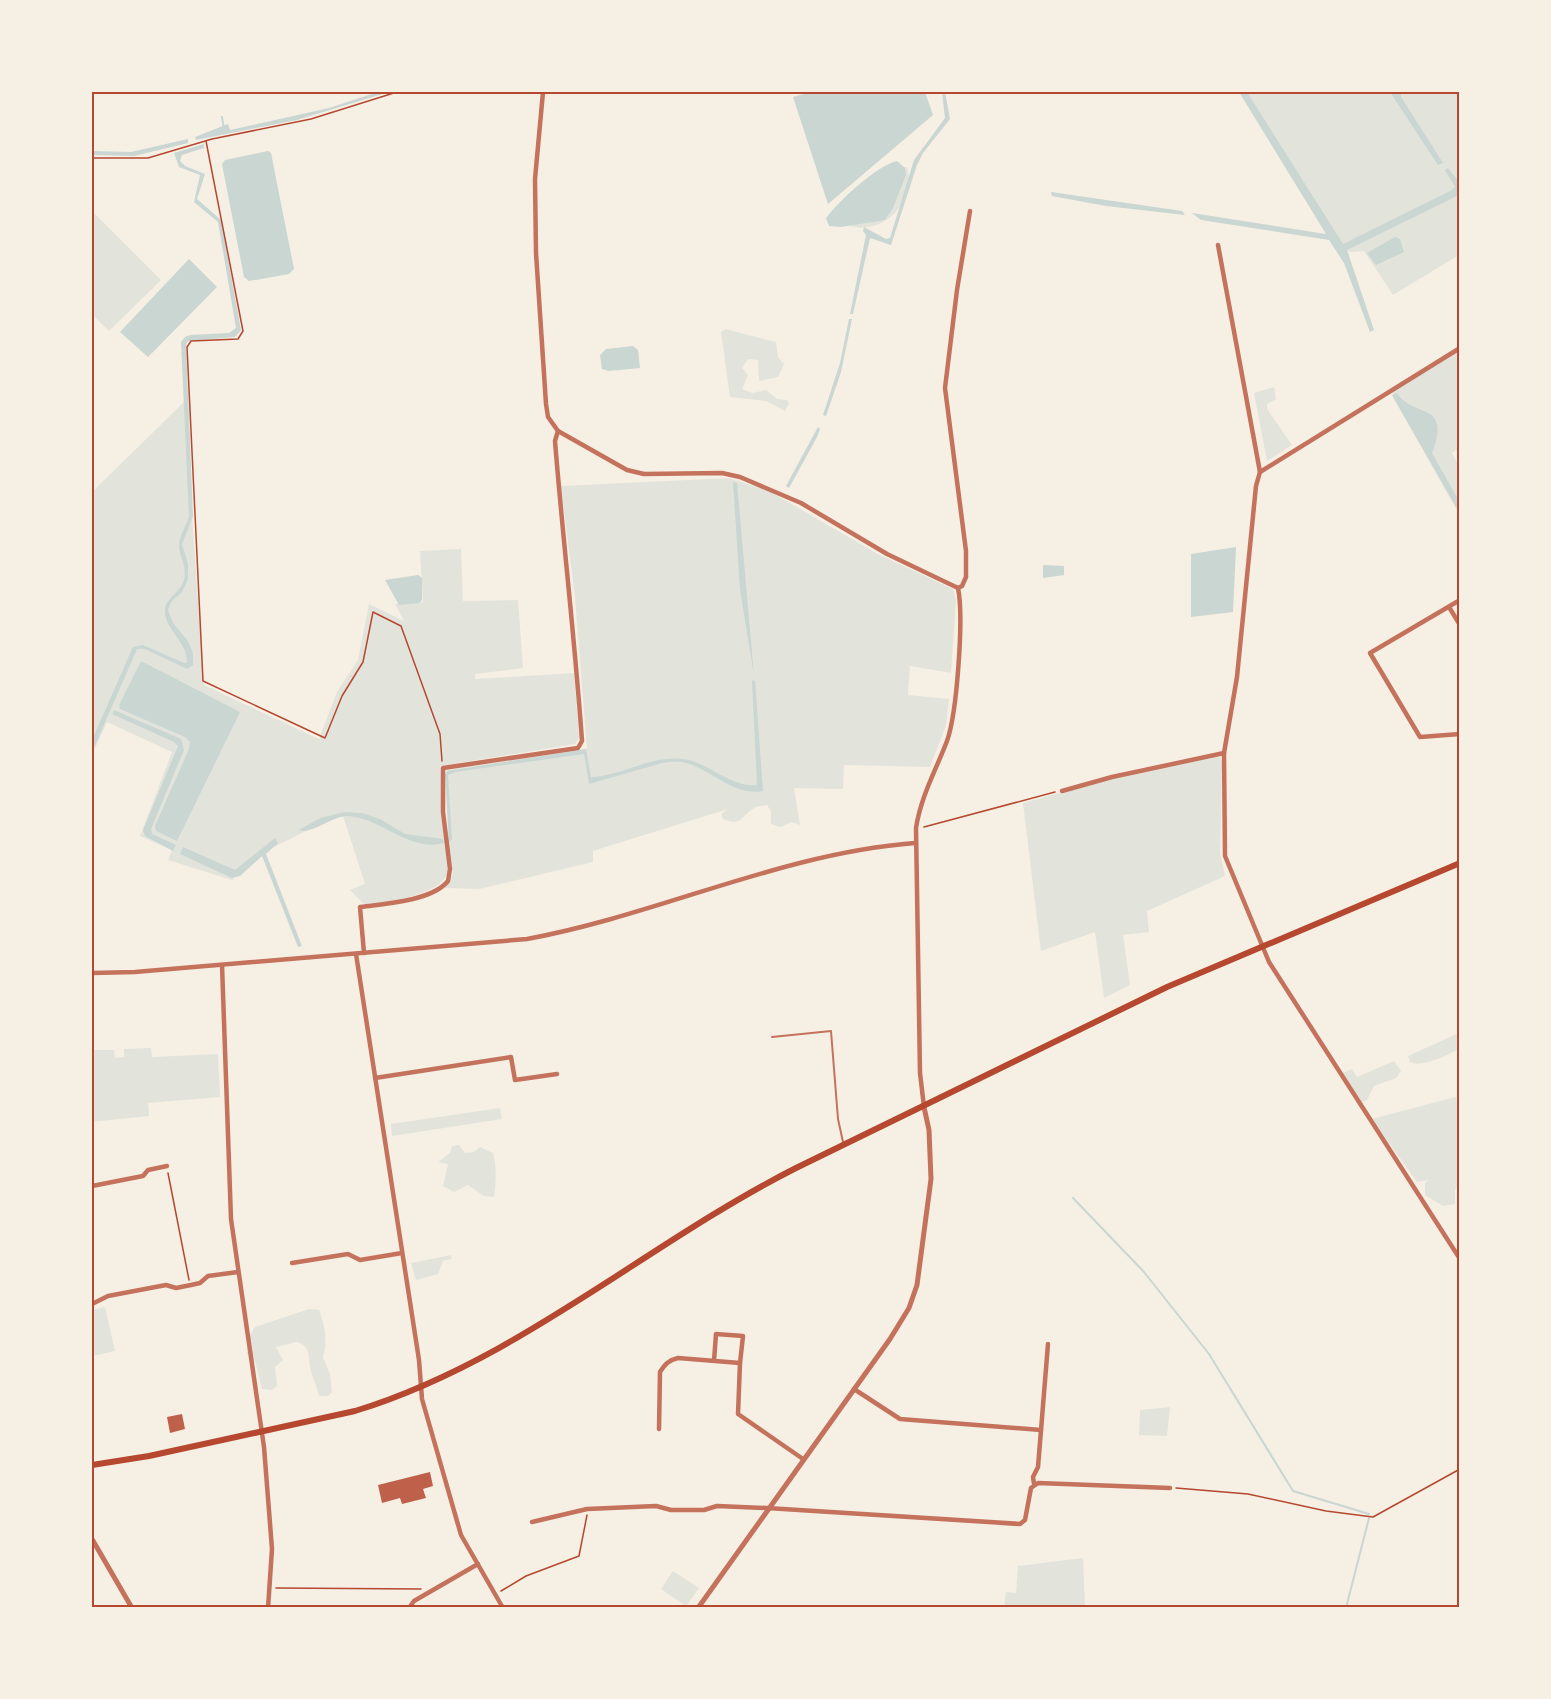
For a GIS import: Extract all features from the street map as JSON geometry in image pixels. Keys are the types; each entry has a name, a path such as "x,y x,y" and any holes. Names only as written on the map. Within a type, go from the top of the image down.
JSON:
{"main road":[{"path":"92,1465 149,1456 355,1411 421,1387 491,1353 748,1193 843,1145 1167,987 1460,863"}],"street":[{"path":"543,92 535,179 536,253 546,404 548,417 558,431 635,473 723,473 748,480 801,502 887,554 958,588"},
{"path":"958,588 962,586 966,577 966,551 945,388 957,290 970,211"},
{"path":"1218,245 1260,472 1256,486 1237,677 1224,753 1226,856 1269,962 1460,1259"},
{"path":"1260,472 1460,348"},
{"path":"364,953 360,907 404,901 444,886 450,869 446,841 443,768 578,748 582,741 572,603 561,520 555,441 558,431"},
{"path":"698,1608 898,1327 909,1308 917,1285 931,1179 929,1131 920,1073 915,843 916,828 925,791 951,726 960,626 958,588"},
{"path":"1460,600 1370,653 1420,737 1460,734"},
{"path":"1449,607 1460,625"},
{"path":"1062,791 1112,777 1224,753"},
{"path":"92,973 356,954 512,941 552,935 828,856 915,843"},
{"path":"356,954 422,1399 461,1535 503,1608"},
{"path":"222,965 230,1196 238,1272 261,1432 272,1550 268,1608"},
{"path":"375,1078 511,1056 515,1080 557,1074"},
{"path":"92,1186 143,1176 148,1170 167,1166"},
{"path":"292,1263 348,1254 360,1260 402,1253"},
{"path":"92,1304 108,1296 166,1285 176,1288 200,1283 208,1276 238,1272"},
{"path":"714,1361 716,1334 743,1336 738,1414 803,1459"},
{"path":"532,1522 587,1509 657,1506 671,1510 704,1510 717,1506 1020,1524 1025,1520 1034,1484 1033,1477 1038,1467 1048,1344"},
{"path":"659,1430 660,1372 670,1359 740,1363"},
{"path":"854,1389 900,1419 1041,1430"},
{"path":"1034,1484 1043,1482 1170,1488"},
{"path":"92,1539 132,1608"},
{"path":"409,1608 414,1601 477,1564"}],"lane":[{"path":"772,1037 831,1031 838,1119 843,1145"}],"path":[{"path":"92,158 134,160 206,141 311,119 397,92"},
{"path":"206,141 243,331 238,339 191,341 187,347 203,681 325,738 342,696 363,662 373,612 401,626 440,734 443,768"},
{"path":"916,828 1062,791"},
{"path":"167,1166 190,1285"},
{"path":"1170,1488 1248,1494 1326,1511 1373,1517 1460,1469"},
{"path":"495,1594 526,1576 579,1556 587,1523 587,1509"},
{"path":"269,1588 434,1589"}],"shaded area":[{"path":"378,92 389,92 297,120 196,140 195,137 228,124 230,130 329,108"},
{"path":"811,92 925,92 933,115 828,204 793,97"},
{"path":"942,92 945,92 950,119 923,153 917,165 891,245 870,238 853,314 850,314 866,235 863,231 864,227 886,239 890,238 914,160 945,118"},
{"path":"1239,92 1247,92 1343,244 1452,190 1455,187 1445,170 1448,168 1459,182 1457,196 1347,250 1374,330 1370,332 1344,263 1329,240 1201,220 1192,213 1326,234"},
{"path":"1244,92 1459,92 1459,255 1393,295 1364,251 1350,252 1342,248"},
{"path":"1390,92 1416,92 1401,94 1401,97 1443,163 1438,165"},
{"path":"188,139 188,143 134,156 92,155 92,151 131,152"},
{"path":"204,144 204,148 182,155 180,161 185,166 205,174 197,199 221,220 241,330 235,337 188,341 186,344 193,516 182,544 188,564 188,579 182,592 171,602 168,610 173,623 188,641 193,653 193,665 187,669 145,649 137,649 92,752 92,740 133,647 143,645 184,663 187,662 184,648 168,624 165,611 168,602 184,580 179,544 189,517 181,342 190,335 229,333 236,328 218,222 194,202 200,175 179,167 174,153"},
{"path":"268,151 271,153 294,269 289,274 249,281 244,277 222,164 225,160"},
{"path":"897,161 905,168 906,175 893,208 885,220 841,227 829,226 826,218 849,193 879,169"},
{"path":"907,167 909,180 907,192 902,204 894,214 873,226 860,228 848,225 847,222 900,168"},
{"path":"1051,192 1182,211 1185,215 1106,206 1052,196"},
{"path":"92,211 161,280 109,331 92,314"},
{"path":"1395,237 1400,239 1404,252 1376,265 1367,253"},
{"path":"189,259 217,287 148,357 120,332"},
{"path":"849,319 852,319 841,372 826,416 823,415 840,363"},
{"path":"725,329 776,342 778,357 784,364 778,377 759,381 758,360 748,359 742,368 748,375 742,389 752,393 766,390 777,399 787,400 789,403 785,411 766,401 730,397 721,332"},
{"path":"633,346 638,350 640,368 609,371 602,369 600,355 606,349"},
{"path":"1459,348 1459,448 1452,453 1459,466 1459,514 1393,397 1393,390"},
{"path":"1274,387 1276,399 1267,404 1267,409 1292,445 1267,461 1254,393"},
{"path":"1397,393 1404,401 1434,418 1437,425 1437,436 1432,453 1459,501 1459,512 1392,395"},
{"path":"184,402 204,685 319,739 337,692 358,660 369,604 404,621 395,604 423,602 420,551 461,549 463,601 518,600 523,668 475,674 475,679 574,673 579,737 575,744 440,766 448,871 444,879 426,892 365,905 350,890 365,884 343,816 320,824 260,854 232,880 168,860 172,850 140,836 172,752 107,722 92,755 92,492"},
{"path":"818,427 820,429 817,437 789,488 786,486"},
{"path":"729,478 769,491 878,554 953,589 956,600 951,673 910,666 908,695 949,699 946,725 930,767 844,765 843,789 794,788 800,825 791,822 781,827 771,824 771,811 767,805 754,808 741,820 734,822 723,819 721,814 728,809 593,851 593,862 479,889 445,888 453,874 448,837 446,770 587,749 575,598 561,486"},
{"path":"733,482 737,483 754,675 740,590"},
{"path":"1236,547 1233,612 1191,617 1191,554"},
{"path":"1043,565 1064,566 1064,575 1043,578"},
{"path":"418,575 422,578 422,600 419,603 399,605 385,580"},
{"path":"141,661 240,712 177,841 156,831 155,826 190,742 185,737 120,709 119,705"},
{"path":"752,680 755,681 763,791 753,792 733,787 696,766 677,762 662,763 589,784 584,754 455,772 448,775 452,839 449,842 445,774 448,771 586,749 591,777 603,776 659,760 683,759 738,783 757,785"},
{"path":"114,710 181,739 184,750 151,829 152,834 176,845 173,851 145,836 143,830 178,746 174,742 112,714"},
{"path":"1216,757 1222,762 1220,853 1225,876 1147,911 1149,932 1123,935 1130,985 1104,998 1095,932 1041,951 1023,803 1110,779"},
{"path":"345,812 362,813 380,819 405,834 443,839 444,843 431,845 419,843 371,822 347,816 309,830 299,830 320,818"},
{"path":"275,838 278,843 266,854 302,946 298,947 262,856 240,876 232,878 180,854 183,847 235,870"},
{"path":"1459,1033 1459,1049 1420,1064 1410,1062 1408,1056"},
{"path":"151,1048 152,1057 218,1054 220,1097 148,1103 149,1116 92,1122 93,1050 114,1050 115,1058 124,1057 124,1049"},
{"path":"1394,1061 1401,1071 1396,1078 1374,1086 1367,1100 1362,1102 1343,1073 1352,1069 1357,1077"},
{"path":"1459,1096 1460,1184 1455,1190 1455,1204 1443,1206 1425,1195 1425,1183 1429,1180 1417,1182 1372,1119"},
{"path":"500,1108 502,1119 392,1136 391,1124"},
{"path":"459,1145 465,1153 474,1152 480,1147 493,1153 496,1175 494,1197 484,1196 468,1185 454,1192 443,1186 448,1164 438,1162 450,1153 452,1146"},
{"path":"452,1255 451,1259 443,1261 438,1274 416,1280 411,1263"},
{"path":"105,1307 115,1351 92,1356 92,1310"},
{"path":"309,1309 319,1310 323,1322 326,1340 323,1357 330,1374 332,1392 328,1396 319,1396 307,1350 297,1342 276,1347 283,1360 275,1367 277,1386 272,1390 262,1389 255,1361 246,1353 251,1348 250,1335 255,1327"},
{"path":"1170,1407 1167,1436 1139,1435 1140,1410"},
{"path":"1083,1558 1085,1607 1004,1607 1006,1592 1016,1593 1018,1566"},
{"path":"673,1571 699,1588 686,1606 661,1589"}],"building":[{"path":"182,1414 185,1429 170,1433 167,1417"},
{"path":"430,1472 433,1486 423,1489 426,1498 402,1504 400,1498 382,1503 378,1485"}],"waterway":[{"path":"222,117 224,129"},
{"path":"1073,1198 1144,1272 1209,1354 1293,1491 1369,1514"},
{"path":"1346,1608 1369,1518"}]}
